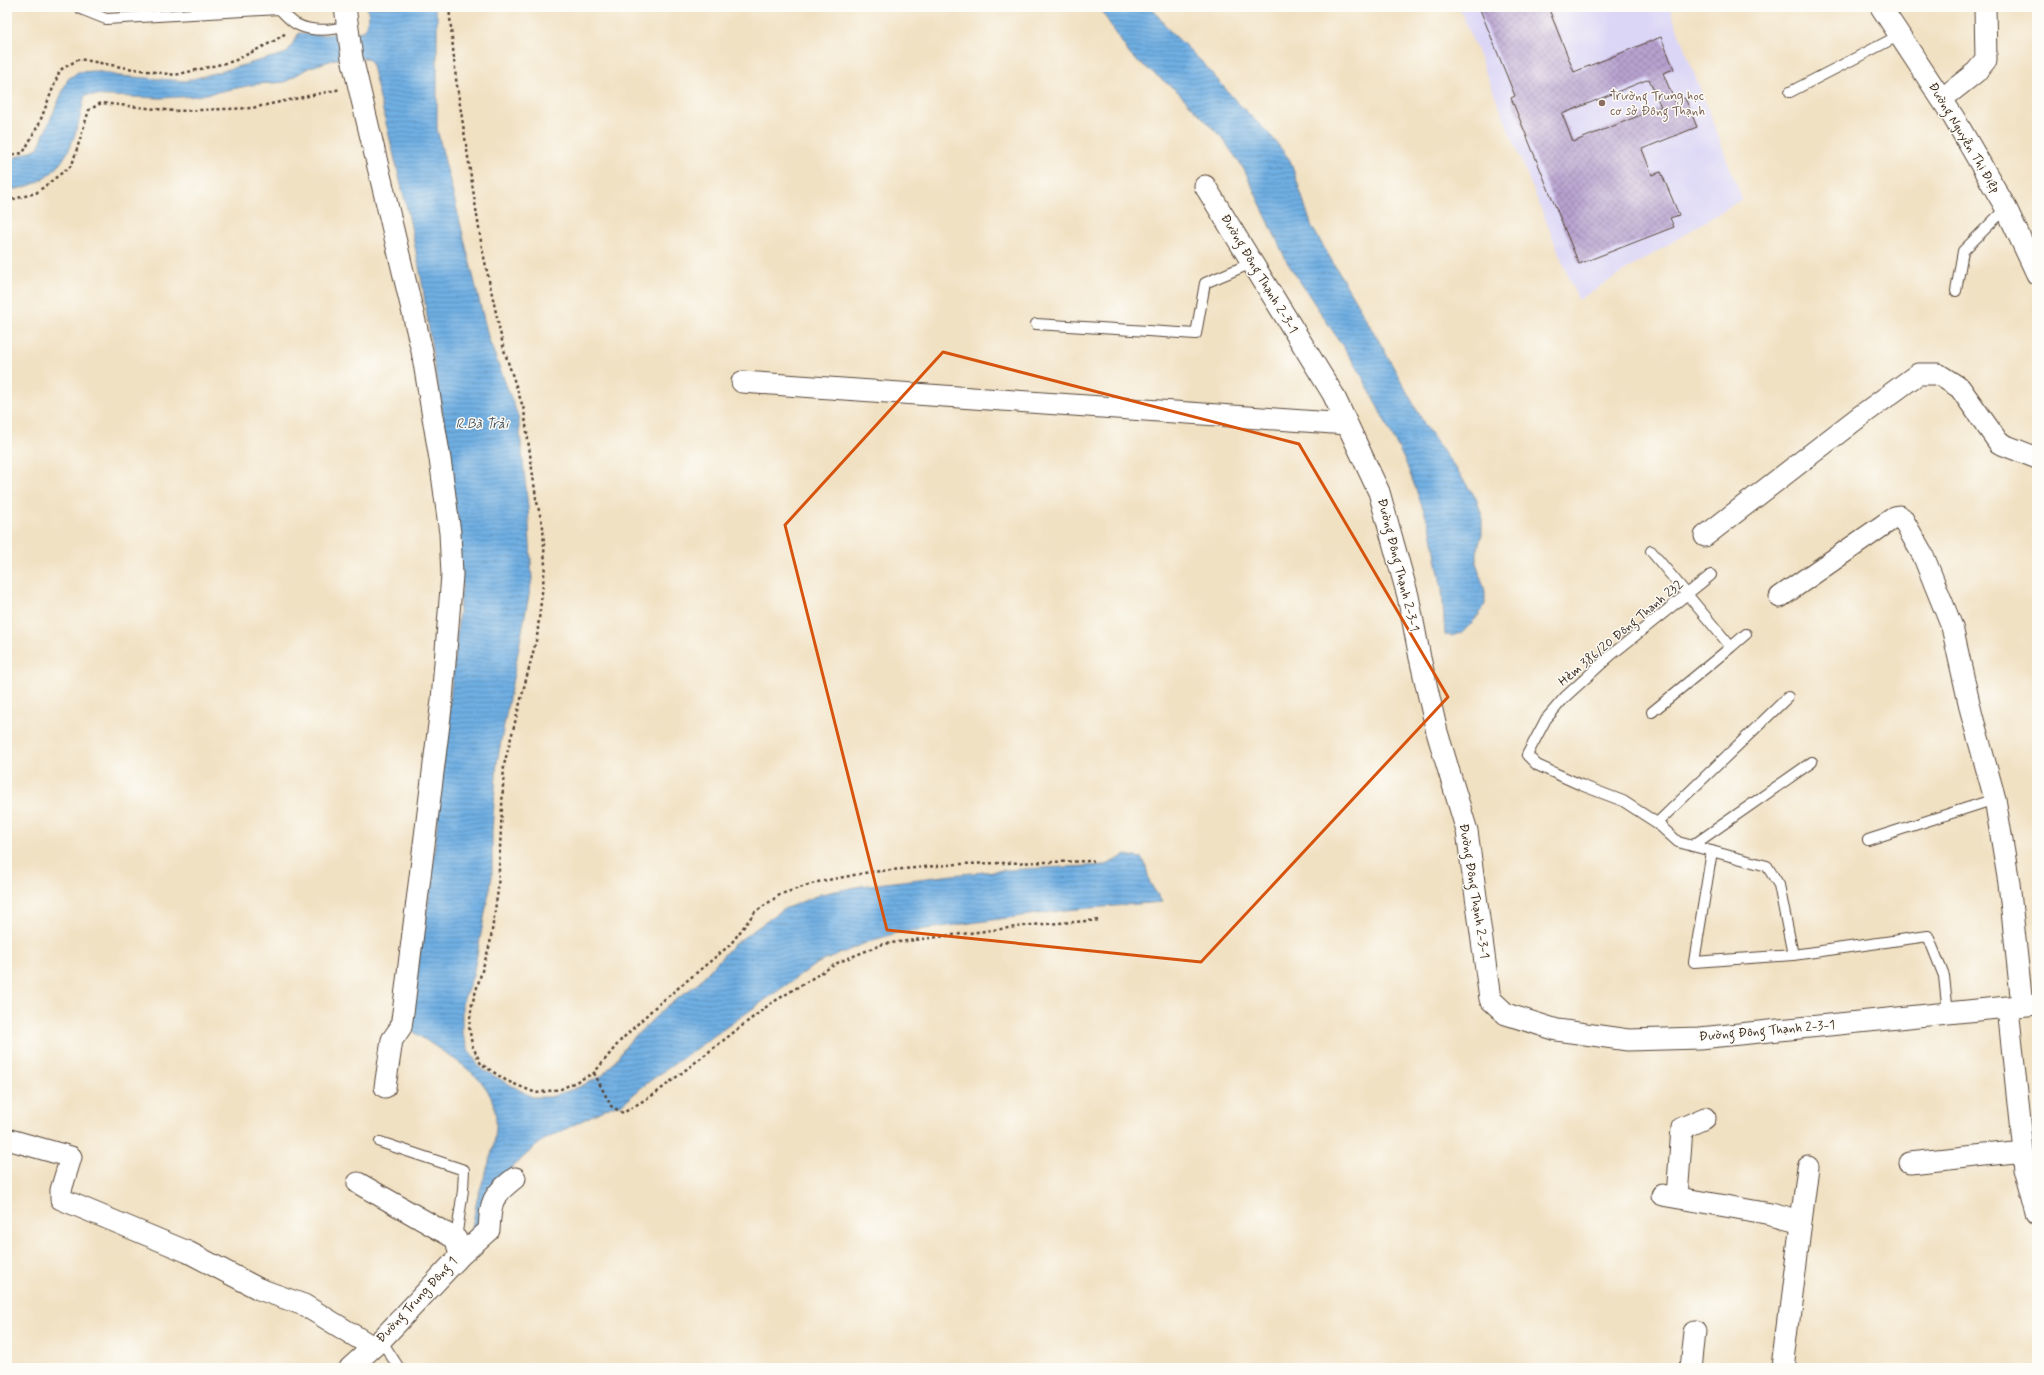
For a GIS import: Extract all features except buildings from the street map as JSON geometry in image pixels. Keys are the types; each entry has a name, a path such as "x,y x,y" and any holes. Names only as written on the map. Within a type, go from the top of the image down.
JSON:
{"street":[{"name":"Đường Nguyễn Thị Điệp","path":"1881,7 1942,99 2006,208 2037,274"},
{"path":"1942,99 1976,72 1986,60 1986,7"},
{"path":"347,17 352,58 422,350 440,459 450,533 452,575 442,700 401,1027 392,1040 385,1086"},
{"name":"Đường Đông Thạnh 2-3-1","path":"1205,186 1332,394 1379,492 1408,596 1437,732 1466,832 1490,999 1506,1014 1557,1030 1628,1040 1700,1038 2022,1006"},
{"path":"1705,536 1859,417 1918,374 1938,374 1960,388 1999,443 2037,458"},
{"path":"742,382 1347,424"},
{"path":"1780,597 1895,516 1902,518 1923,555 1952,627 1972,716 1995,799 2009,883 2022,1006 2023,1151 2025,1169 2037,1214"},
{"path":"1705,1118 1682,1128 1669,1196 1771,1214 1801,1222"},
{"path":"7,1139 71,1157 61,1190 61,1199 188,1252 259,1289 304,1305 377,1343"},
{"path":"1910,1163 2023,1151"},
{"path":"1783,1368 1808,1167"},
{"path":"458,1248 490,1230 492,1201 497,1192 515,1178"},
{"name":"Đường Trung Đông 1","path":"350,1368 377,1343 458,1248 358,1183"},
{"path":"1691,1368 1695,1332"}],"lane":[{"path":"80,7 81,10 106,19 279,9 298,25 314,29 334,30 347,17"},
{"path":"1790,92 1900,35"},
{"path":"1956,291 1963,251 2006,208"},
{"path":"1036,324 1196,334 1204,283 1252,263"},
{"path":"1651,551 1731,647"},
{"name":"Hẻm 386/20 Đông Thạnh 232","path":"1657,823 1623,801 1581,785 1537,765 1527,755 1546,719 1565,697 1611,654 1687,593 1711,576"},
{"path":"1652,712 1746,634"},
{"path":"1788,697 1657,823 1678,842 1767,866 1779,885 1793,955"},
{"path":"1692,846 1812,762"},
{"path":"1868,840 1995,799"},
{"path":"1712,851 1694,962 1793,955 1928,936 1944,976 1948,1014"},
{"path":"380,1142 464,1170 458,1248"},
{"path":"377,1343 399,1368"}],"path":[{"path":"449,7 456,79 482,248 504,350 524,410 536,498 543,527 545,566 537,637 504,765 498,890 490,944 472,1004 469,1026 472,1045 481,1064 508,1081 536,1093 561,1089 594,1073 621,1040 654,1008 730,945 755,912 781,894 818,882 870,872 958,864 1094,861"},
{"path":"7,155 23,153 39,124 60,70 79,59 175,75 234,61 274,41 298,25"},
{"path":"7,201 36,193 72,165 89,110 101,103 176,111 252,108 359,85"},
{"path":"594,1073 610,1106 623,1113 656,1093 770,1004 839,962 883,944 1032,925 1101,920"}],"highlighted area":[{"path":"943,352 1299,444 1448,697 1201,962 887,930 785,525"}],"shaded area":[{"name":"Trường Trung học cơ sở Đông Thạnh","path":"1459,7 1669,7 1742,199 1578,300"}],"water":[{"name":"R.Bà Trải","path":"367,7 434,7 437,16 437,129 489,340 518,416 528,507 532,579 497,762 492,831 492,877 473,975 462,1004 462,1033 469,1051 480,1068 532,1097 550,1097 579,1087 602,1076 629,1042 666,1007 696,985 733,945 784,909 821,894 861,886 952,875 1005,870 1106,865 1126,855 1141,858 1145,863 1150,883 1162,902 1066,910 896,933 868,942 816,964 647,1083 621,1105 611,1106 542,1141 513,1166 491,1197 486,1229 469,1236 477,1200 491,1157 494,1142 496,1127 495,1112 491,1098 483,1084 476,1076 407,1027 430,890 462,584 449,450 436,378 422,282 409,217 371,62 367,58 336,59 308,68 285,82 257,84 197,96 160,98 85,95 79,122 70,148 55,170 31,185 7,191 7,158 14,158 38,148 68,79 78,72 96,71 119,76 186,81 287,53 299,33 320,35 364,31 369,16"},
{"path":"1099,7 1151,7 1168,29 1203,63 1235,100 1271,136 1290,160 1312,227 1383,348 1426,427 1476,498 1482,516 1482,534 1477,552 1477,565 1485,591 1485,604 1479,615 1463,632 1452,636 1445,635 1442,590 1431,530 1406,463 1360,372 1287,262 1245,171 1223,139 1177,91 1130,55"}],"place":[{"name":"Trường Trung học cơ sở Đông Thạnh","path":"1602,103"}]}
